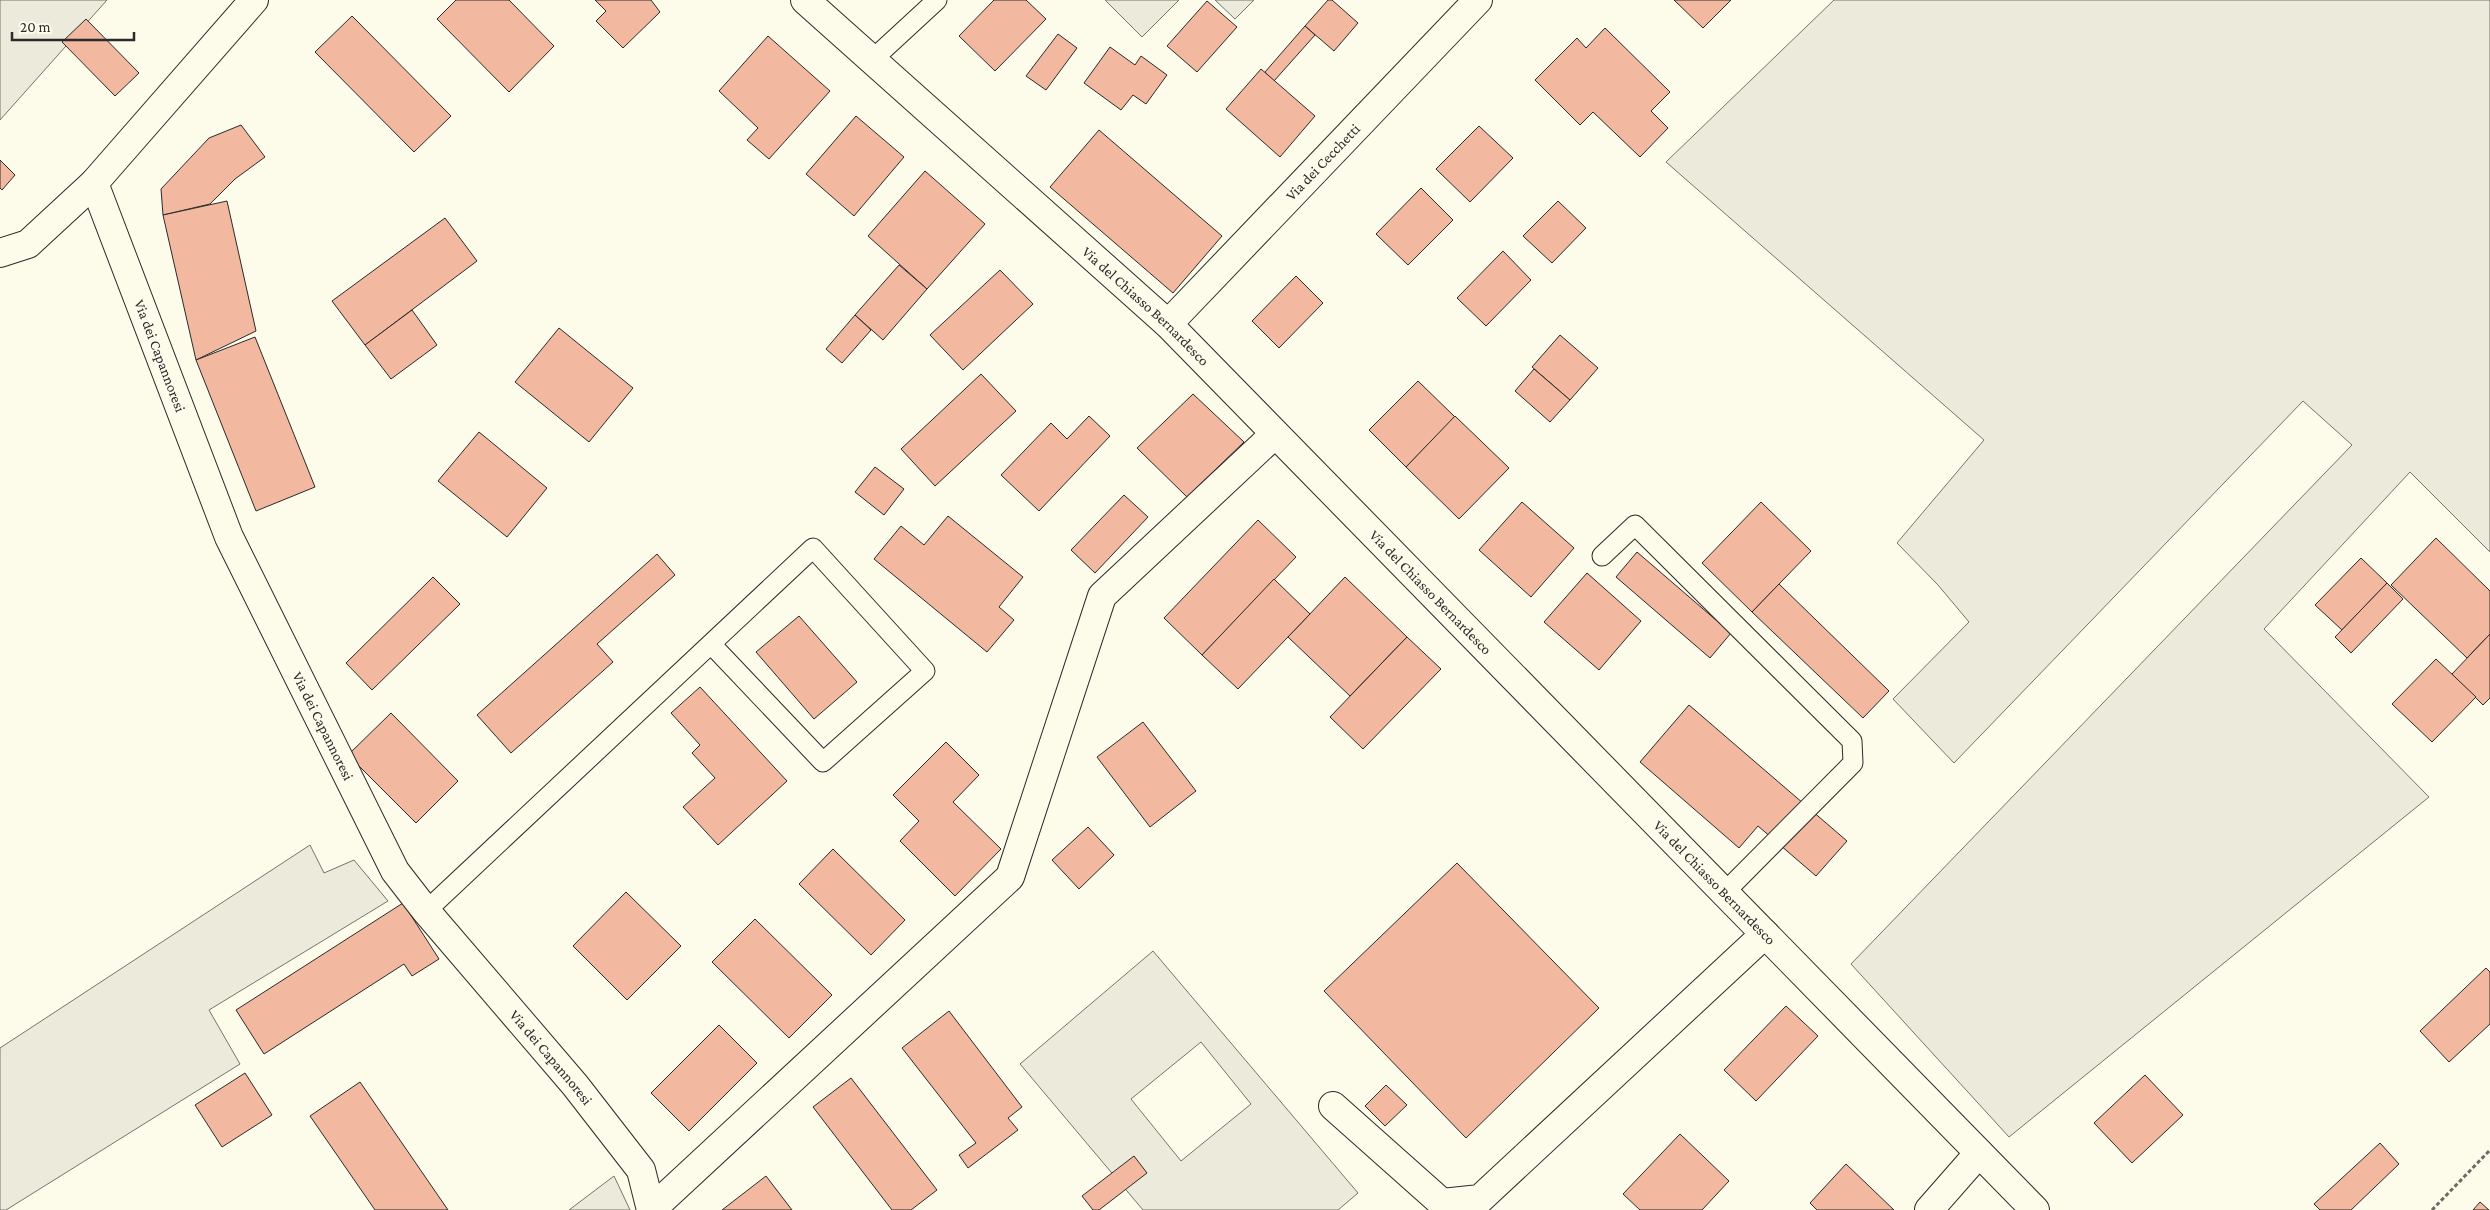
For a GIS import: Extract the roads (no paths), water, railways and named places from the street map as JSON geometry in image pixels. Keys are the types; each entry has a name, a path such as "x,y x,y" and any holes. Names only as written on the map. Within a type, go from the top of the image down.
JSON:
{"street":[{"path":"0,253 28,244 94,183 254,0"},
{"name":"Via del Chiasso Bernardesco","path":"805,0 1168,324 2035,1210"},
{"name":"Via dei Cecchetti","path":"1168,324 1478,0"},
{"name":"Via dei Capannoresi","path":"94,183 229,537 395,871 426,911 575,1085 641,1170 651,1210"},
{"path":"651,1210 1010,877 1102,596 1275,434"},
{"path":"1333,1106 1442,1203 1480,1199 1766,934"},
{"path":"1929,1210 1979,1153"}],"lane":[{"path":"872,60 937,0"},
{"path":"1602,556 1635,525 1852,741 1853,763 1725,892"},
{"path":"426,911 813,548 925,671 823,762 711,644"}]}
